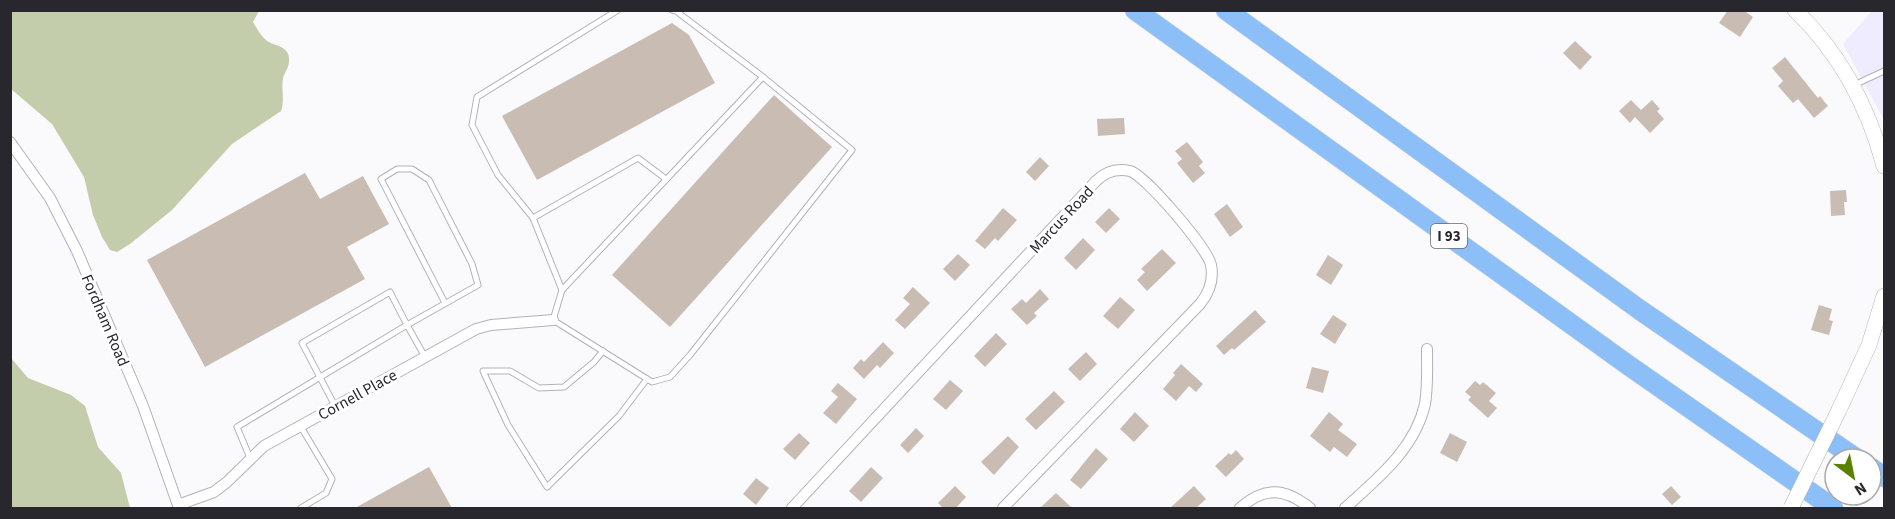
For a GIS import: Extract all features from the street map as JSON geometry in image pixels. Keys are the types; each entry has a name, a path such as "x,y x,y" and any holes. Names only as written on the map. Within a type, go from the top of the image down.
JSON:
{"highway":[{"name":"I 93","path":"1135,10 1628,365 1833,508"},
{"path":"1226,10 1640,310 1840,447"}],"street":[{"path":"1795,10 1827,45 1854,85 1866,108 1884,166"},
{"name":"Fordham Road","path":"10,142 50,198 77,251 143,406 178,507"},
{"name":"Marcus Road","path":"792,508 1096,181 1111,171 1129,171 1145,181 1205,250 1212,271 1208,292 1200,304 1004,508"},
{"path":"1791,508 1869,345 1884,296"},
{"name":"Cornell Place","path":"178,507 219,488 264,446 484,326 553,320"},
{"path":"1345,508 1392,464 1415,431 1425,404 1427,349"},
{"path":"1240,508 1260,495 1275,491 1290,495 1310,508"}],"lane":[{"path":"562,290 533,218 498,175 472,125 477,97 618,10"},
{"path":"672,10 763,77 852,150 690,355 670,377 652,382 553,320 562,290 763,77"},
{"path":"1854,85 1884,71"},
{"path":"533,218 638,158 666,179"},
{"path":"250,458 237,427 478,285 472,264 429,180 412,169 397,169 381,179 445,303"},
{"path":"335,406 302,344 390,292 425,357"},
{"path":"603,351 594,362 564,387 539,388 510,371 483,371 508,425 547,487 619,416 647,379"},
{"path":"300,425 332,479 326,493 301,508"}],"shaded area":[{"path":"1872,11 1884,11 1884,120 1843,44"}],"green space":[{"path":"10,11 259,11 253,22 258,30 267,41 285,50 289,56 283,78 281,111 232,144 172,210 130,244 117,252 110,250 93,215 84,177 52,124 11,89"},
{"path":"11,358 28,378 71,395 85,406 98,447 121,473 130,508 11,508"}],"building":[{"path":"1728,10 1743,10 1753,17 1740,37 1719,23"},
{"path":"672,23 689,35 715,83 537,180 502,116"},
{"path":"1575,41 1592,57 1580,70 1563,53"},
{"path":"1785,57 1818,98 1820,96 1828,106 1814,118 1798,99 1793,103 1778,86 1783,81 1772,68"},
{"path":"774,95 832,147 670,327 612,275"},
{"path":"1631,100 1641,110 1652,100 1660,109 1657,111 1664,119 1650,133 1635,117 1630,123 1619,111"},
{"path":"1124,118 1125,134 1098,136 1097,119"},
{"path":"1187,142 1203,162 1199,166 1205,173 1193,183 1177,163 1182,159 1175,151"},
{"path":"1040,157 1049,166 1035,181 1026,172"},
{"path":"305,173 320,199 363,176 389,224 347,247 365,279 205,367 147,260"},
{"path":"1846,190 1845,215 1831,216 1830,191"},
{"path":"1227,204 1243,227 1230,237 1214,214"},
{"path":"1003,208 1017,220 998,241 995,238 985,249 975,241"},
{"path":"1109,208 1120,219 1106,233 1095,222"},
{"path":"1083,238 1095,250 1076,270 1064,258"},
{"path":"1162,249 1176,263 1147,291 1137,280 1145,272 1141,269"},
{"path":"958,254 970,265 955,281 943,269"},
{"path":"1328,255 1343,265 1331,285 1316,275"},
{"path":"913,287 930,303 905,329 895,320 910,304 903,298"},
{"path":"1040,289 1049,299 1034,313 1037,316 1027,325 1011,309 1022,299 1026,303"},
{"path":"1120,297 1135,310 1118,329 1103,316"},
{"path":"1819,305 1832,309 1829,320 1833,321 1829,335 1811,330"},
{"path":"1255,310 1266,322 1234,350 1232,348 1224,355 1216,346"},
{"path":"1333,315 1347,324 1335,344 1320,334"},
{"path":"996,333 1007,344 985,367 974,356"},
{"path":"883,342 894,353 880,368 877,365 864,379 853,368 861,359 864,362"},
{"path":"1086,352 1097,364 1080,381 1068,369"},
{"path":"1181,364 1203,384 1196,392 1189,386 1176,401 1163,389"},
{"path":"1312,367 1329,371 1323,393 1306,388"},
{"path":"950,380 963,391 946,410 933,399"},
{"path":"1475,381 1480,385 1483,382 1496,393 1489,401 1497,408 1488,418 1468,400 1471,397 1465,392"},
{"path":"838,383 857,399 836,424 823,413 838,397 831,391"},
{"path":"1054,391 1065,402 1036,430 1025,419"},
{"path":"1135,412 1149,426 1134,442 1120,429"},
{"path":"1329,412 1343,424 1338,430 1357,444 1347,457 1334,447 1330,452 1310,436"},
{"path":"916,428 924,436 908,453 900,445"},
{"path":"799,433 810,443 795,460 783,449"},
{"path":"1450,433 1467,442 1457,462 1440,453"},
{"path":"1008,436 1019,447 994,475 981,462"},
{"path":"1096,448 1108,459 1081,489 1070,480"},
{"path":"1236,450 1244,459 1226,477 1215,466 1229,453 1231,455"},
{"path":"429,467 452,508 355,508"},
{"path":"871,467 883,478 861,502 849,491"},
{"path":"756,478 769,488 756,505 743,494"},
{"path":"955,486 966,497 956,508 943,508 938,503"},
{"path":"1194,486 1206,499 1196,508 1170,508"},
{"path":"1671,486 1681,497 1672,505 1662,494"},
{"path":"1056,493 1072,508 1040,508"}]}
